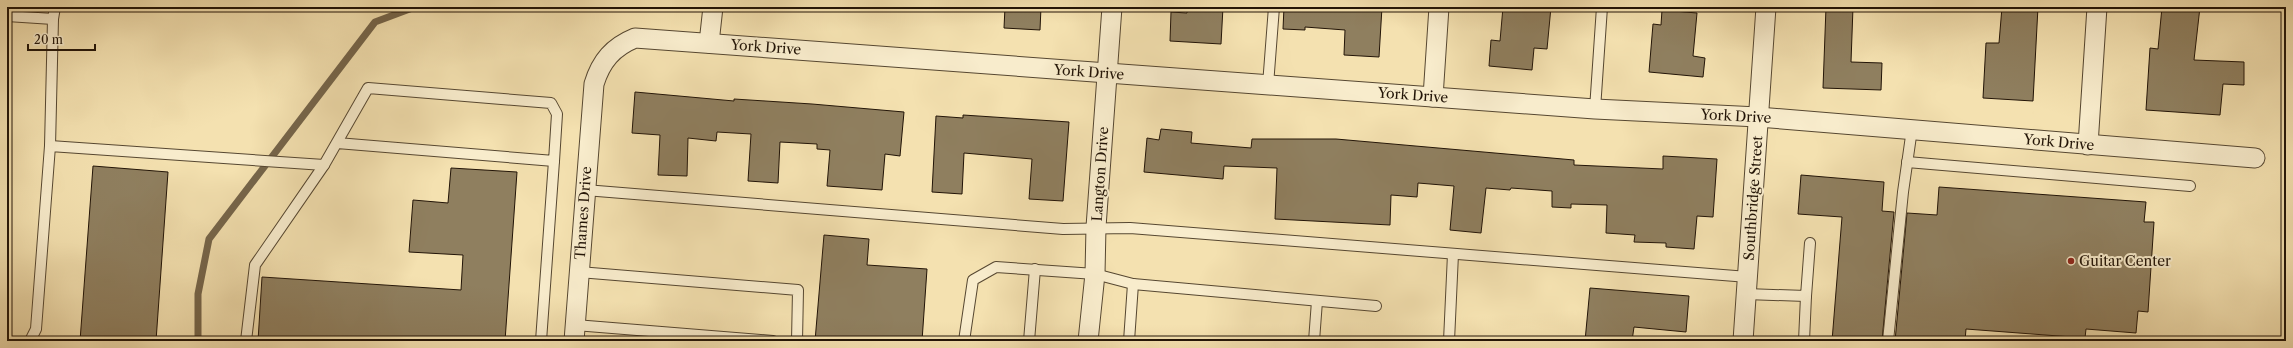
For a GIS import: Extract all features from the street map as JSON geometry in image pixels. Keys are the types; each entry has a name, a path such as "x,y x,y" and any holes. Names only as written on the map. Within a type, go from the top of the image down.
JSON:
{"street":[{"path":"709,43 713,7"},
{"name":"Langton Drive","path":"1088,341 1095,274 1096,227 1112,7"},
{"path":"1433,97 1439,7"},
{"name":"Southbridge Street","path":"1743,341 1766,7"},
{"path":"2088,145 2097,7"},
{"name":"York Drive","path":"594,84 598,70 613,49 635,38 1595,109 1758,117 2255,158"},
{"name":"Thames Drive","path":"575,333 594,84"}],"lane":[{"path":"30,341 36,329 50,146 53,19 55,7"},
{"path":"1268,85 1274,7"},
{"path":"1595,109 1602,7"},
{"path":"7,16 53,19"},
{"path":"246,341 255,265 324,165 368,88 552,103 557,114 541,341"},
{"path":"1888,341 1907,162 1912,129"},
{"path":"337,143 554,161"},
{"path":"50,146 324,165"},
{"path":"1907,162 2190,186"},
{"path":"585,190 1063,229 1096,227 1453,254 1747,285 1806,296"},
{"path":"1804,341 1810,243"},
{"path":"1449,341 1453,254"},
{"path":"964,341 973,280 996,267 1095,274 1133,284 1376,306"},
{"path":"1029,341 1034,270"},
{"path":"579,272 798,290 797,341"},
{"path":"1129,341 1133,284"},
{"path":"1314,341 1317,301"},
{"path":"575,333 773,341"}],"building":[{"path":"1005,7 1041,7 1040,30 1004,28"},
{"path":"1187,7 1223,7 1221,44 1170,41 1171,12 1187,13"},
{"path":"1284,7 1382,7 1379,57 1344,55 1345,30 1305,27 1305,30 1283,29"},
{"path":"1503,7 1551,7 1547,49 1534,48 1532,70 1489,66 1491,40 1500,41"},
{"path":"1826,7 1853,7 1851,62 1882,63 1881,90 1823,88"},
{"path":"2002,7 2038,7 2033,101 1983,98 1986,43 1999,43"},
{"path":"2162,7 2200,7 2194,60 2244,62 2244,85 2223,84 2220,115 2146,110 2150,48 2158,49"},
{"path":"1662,10 1697,13 1693,56 1705,58 1703,77 1649,72 1653,24 1661,25"},
{"path":"635,92 734,101 734,99 812,104 904,112 900,156 885,154 882,190 827,186 830,150 817,149 817,144 780,142 778,183 748,181 751,134 717,132 716,141 688,138 687,176 658,175 660,135 632,133"},
{"path":"963,115 1069,122 1063,201 1029,199 1032,159 964,153 962,194 932,192 936,116 963,118"},
{"path":"1161,129 1192,132 1191,143 1251,148 1252,139 1336,139 1574,160 1574,165 1663,169 1663,156 1717,159 1713,217 1697,216 1694,249 1666,247 1666,243 1634,242 1635,235 1606,233 1607,205 1571,204 1571,208 1552,207 1552,191 1486,188 1481,233 1450,230 1454,186 1418,183 1417,197 1391,195 1390,225 1275,219 1277,168 1224,166 1223,179 1144,172 1147,138 1159,140"},
{"path":"93,166 168,172 156,341 80,341"},
{"path":"451,168 517,172 505,341 258,341 262,277 461,290 463,255 409,252 413,200 448,203"},
{"path":"1801,175 1884,182 1882,211 1894,212 1882,341 1832,341 1842,217 1798,214"},
{"path":"1939,187 2146,202 2144,222 2154,222 2148,312 2138,311 2136,333 2086,329 2085,338 1966,329 1965,341 1895,341 1907,213 1937,215"},
{"path":"824,235 869,239 867,265 927,269 922,341 815,341"},
{"path":"1590,288 1689,296 1686,332 1634,327 1632,341 1585,341"}],"waterway":[{"path":"198,341 198,294 209,239 375,22 415,7"}],"place":[{"name":"Guitar Center","path":"2071,261"}]}
